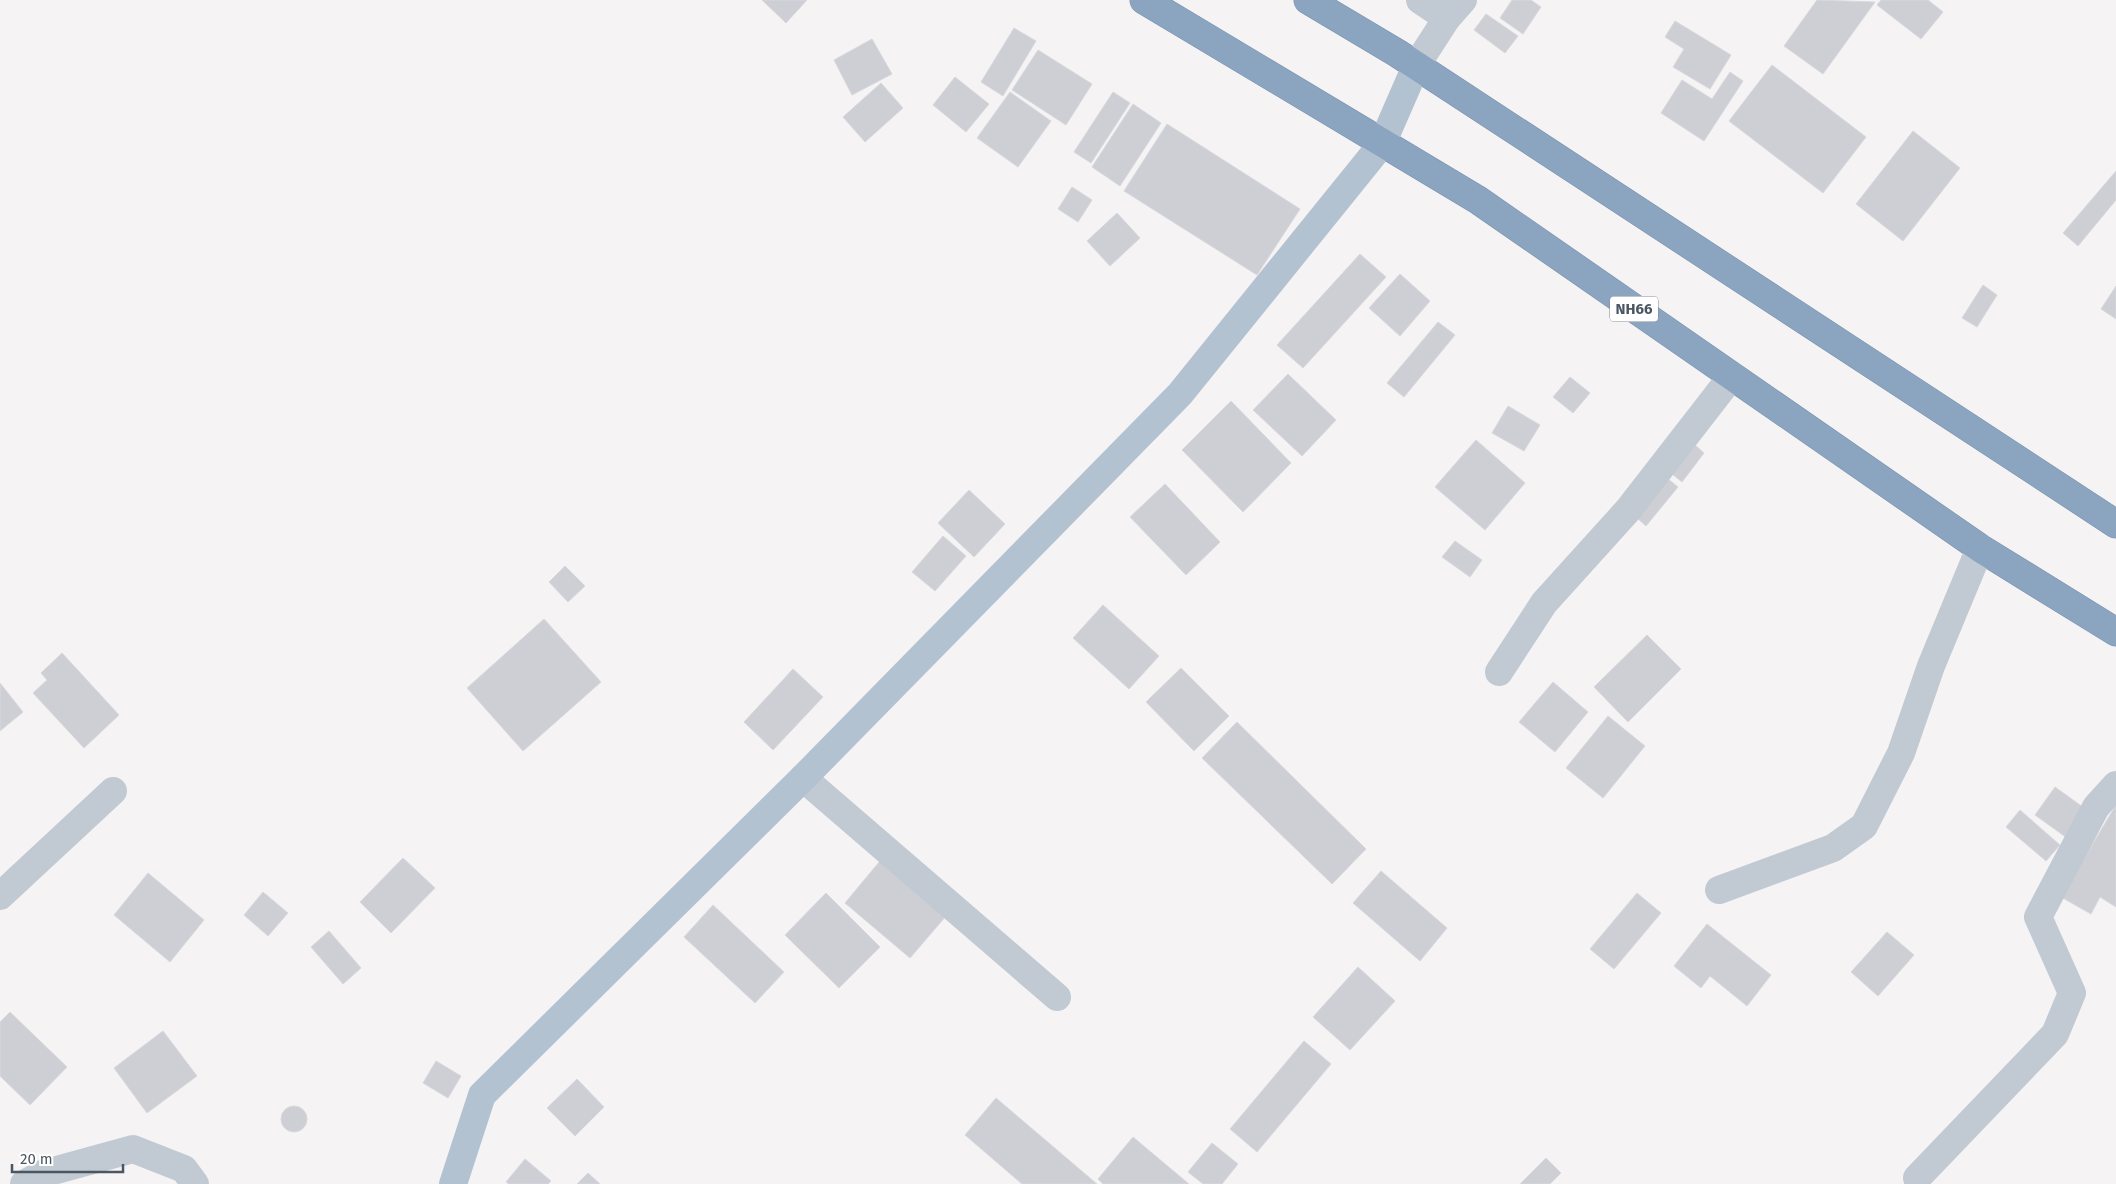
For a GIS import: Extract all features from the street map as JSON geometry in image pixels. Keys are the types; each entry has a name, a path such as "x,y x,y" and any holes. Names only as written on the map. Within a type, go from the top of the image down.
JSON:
{"highway":[{"name":"NH66","path":"1144,0 1478,200 1980,548 2116,632"},
{"path":"1308,0 1416,66 2116,524"}],"main road":[{"path":"453,1184 482,1095 803,778 1180,394 1382,144 1416,66"}],"street":[{"path":"1416,66 1455,9 1420,0"},
{"path":"1499,672 1544,603 1628,510 1732,376"},
{"path":"1719,890 1833,848 1864,826 1901,753 1931,666 1980,548"},
{"path":"803,778 1057,996"},
{"path":"1918,1178 2055,1034 2072,993 2038,917 2096,807 2116,785"},
{"path":"0,896 113,791"},
{"path":"24,1184 42,1174 133,1149 184,1169 195,1184"}],"building":[{"path":"762,0 807,0 786,23"},
{"path":"1512,0 1531,0 1541,7 1523,34 1500,18"},
{"path":"1817,0 1875,2 1823,74 1784,46"},
{"path":"1881,0 1928,0 1943,12 1921,39 1877,5"},
{"path":"1486,14 1518,36 1505,53 1474,30"},
{"path":"1675,21 1731,55 1710,89 1673,67 1684,49 1665,37"},
{"path":"1014,28 1036,41 1003,96 981,82"},
{"path":"872,39 892,74 852,95 834,60"},
{"path":"1038,50 1092,84 1066,125 1012,90"},
{"path":"1772,65 1866,137 1823,193 1729,121"},
{"path":"1730,72 1743,81 1704,141 1661,113 1682,80 1712,99"},
{"path":"955,77 989,104 966,132 933,105"},
{"path":"881,83 903,108 865,142 843,117"},
{"path":"1010,92 1051,121 1018,167 977,138"},
{"path":"1113,92 1130,103 1091,163 1074,152"},
{"path":"1133,104 1161,123 1120,186 1092,167"},
{"path":"1167,124 1300,209 1257,275 1124,191"},
{"path":"1913,131 1960,168 1903,241 1856,204"},
{"path":"2116,171 2116,200 2078,246 2063,233"},
{"path":"1072,187 1092,200 1078,222 1058,209"},
{"path":"1117,213 1140,238 1110,266 1087,241"},
{"path":"1360,254 1386,277 1303,368 1277,345"},
{"path":"1400,274 1430,301 1400,336 1369,308"},
{"path":"1983,285 1997,295 1977,327 1962,318"},
{"path":"2116,286 2116,319 2101,309"},
{"path":"1438,322 1455,335 1404,397 1387,383"},
{"path":"1288,374 1336,420 1302,456 1253,410"},
{"path":"1570,377 1590,393 1573,413 1553,397"},
{"path":"1231,401 1291,463 1243,512 1182,450"},
{"path":"1508,406 1540,425 1524,451 1492,433"},
{"path":"1476,440 1525,483 1485,530 1435,487"},
{"path":"1695,445 1704,453 1682,482 1672,474"},
{"path":"1667,478 1678,487 1646,526 1636,517"},
{"path":"1165,484 1220,542 1186,575 1130,517"},
{"path":"969,490 1005,524 974,557 938,523"},
{"path":"943,536 966,556 935,591 912,572"},
{"path":"1455,541 1482,560 1470,577 1442,557"},
{"path":"565,566 585,586 568,602 549,582"},
{"path":"1103,605 1159,656 1129,689 1073,638"},
{"path":"544,619 601,682 523,751 467,688"},
{"path":"1647,635 1681,669 1628,722 1594,687"},
{"path":"62,653 119,715 84,748 33,693 47,680 41,673"},
{"path":"1181,668 1229,716 1194,751 1146,702"},
{"path":"793,669 823,697 773,750 744,722"},
{"path":"1553,682 1588,712 1555,752 1519,722"},
{"path":"0,683 23,712 0,731"},
{"path":"1608,716 1645,746 1603,798 1566,768"},
{"path":"1237,722 1366,849 1332,884 1202,758"},
{"path":"2055,787 2087,810 2067,838 2035,815"},
{"path":"2116,805 2116,907 2100,897 2091,914 2061,897"},
{"path":"2020,810 2060,845 2046,861 2006,827"},
{"path":"403,858 435,888 391,933 360,902"},
{"path":"880,861 946,916 910,958 845,903"},
{"path":"1381,871 1447,928 1420,961 1353,903"},
{"path":"148,873 204,920 170,962 114,915"},
{"path":"263,892 288,913 268,936 244,915"},
{"path":"826,893 880,947 839,988 785,935"},
{"path":"1637,893 1661,913 1614,969 1590,949"},
{"path":"713,905 784,972 755,1003 684,937"},
{"path":"1707,924 1771,975 1747,1006 1710,976 1701,988 1674,966"},
{"path":"329,931 361,968 343,984 311,947"},
{"path":"1887,932 1914,955 1878,996 1851,972"},
{"path":"1358,967 1395,1001 1350,1050 1313,1017"},
{"path":"10,1012 67,1067 30,1105 0,1076 0,1022"},
{"path":"163,1031 197,1076 147,1113 114,1068"},
{"path":"1304,1041 1331,1064 1257,1152 1230,1129"},
{"path":"436,1061 461,1076 448,1098 423,1083"},
{"path":"577,1079 604,1107 575,1136 547,1108"},
{"path":"996,1098 1097,1184 1022,1184 965,1135"},
{"path":"294,1106 303,1110 307,1119 303,1128 294,1132 285,1128 281,1119 285,1110"},
{"path":"1133,1137 1189,1184 1103,1184 1098,1179"},
{"path":"1212,1143 1238,1164 1222,1184 1203,1184 1188,1172"},
{"path":"1546,1158 1561,1173 1550,1184 1520,1184"},
{"path":"525,1159 551,1181 548,1184 509,1184 506,1182"},
{"path":"588,1173 600,1184 577,1184"}]}
